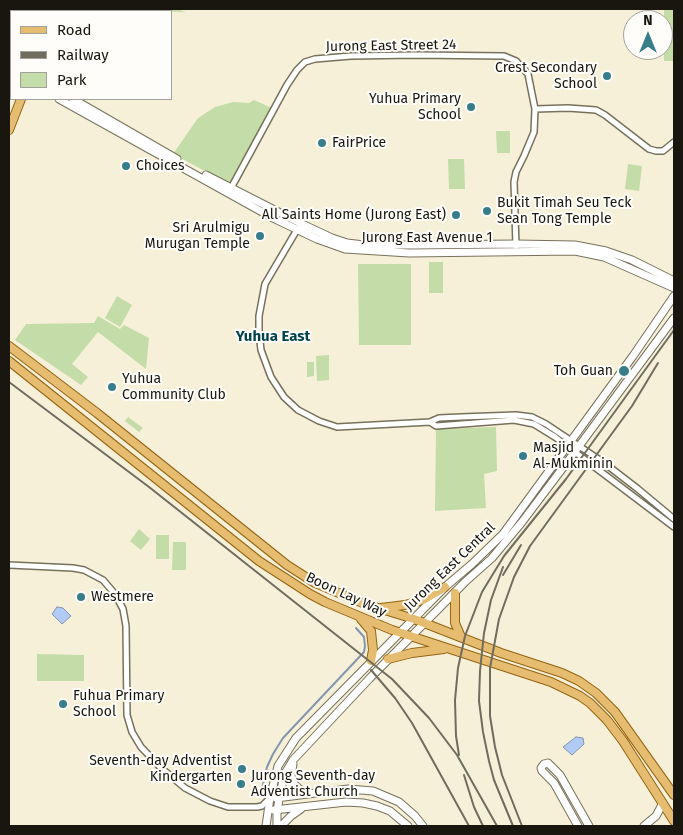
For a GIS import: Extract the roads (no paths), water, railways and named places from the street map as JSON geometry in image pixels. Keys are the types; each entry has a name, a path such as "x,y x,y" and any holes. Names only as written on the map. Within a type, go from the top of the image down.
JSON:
{"main road":[{"path":"9,83 10,73"},
{"name":"Jurong East Avenue 1","path":"61,100 299,226 347,243 364,245 516,247 575,245 592,247 632,260 674,280"},
{"name":"Jurong East Avenue 1","path":"75,100 230,190"},
{"path":"9,130 20,103"},
{"name":"Jurong East Avenue 1","path":"516,247 591,253 626,266 674,288"},
{"name":"Jurong East Central","path":"266,826 265,808 270,798 278,766 296,738 445,587 503,534 674,296"},
{"name":"Jurong East Central","path":"277,826 277,810 284,775 293,760 388,659 492,558 522,522 674,318"},
{"name":"Boon Lay Way","path":"9,346 97,413 287,564 315,583 379,608 562,673 579,681 596,693 615,712 674,794"},
{"name":"Boon Lay Way","path":"9,360 272,570 317,598 359,617 411,636 573,691 590,703 607,720 623,741 674,821"},
{"path":"379,608 405,605 423,600 445,587"},
{"path":"455,593 455,623 461,637"},
{"path":"359,617 371,631 373,650 371,660"},
{"path":"388,659 412,653 448,648"},
{"path":"293,760 291,776 294,784 299,790 310,794"},
{"path":"578,826 554,783 542,772 541,768 544,764 548,763 560,775 589,826"},
{"path":"270,798 348,789 368,790 399,802 423,826"},
{"path":"265,808 277,810 346,802 363,803 377,806 396,815 408,826"},
{"path":"396,815 399,802"},
{"path":"644,826 656,816 663,803"},
{"path":"281,826 291,816 304,808"},
{"path":"396,815 407,808"}],"street":[{"name":"Jurong East Street 24","path":"230,190 297,70 305,62 315,58 408,55 504,56 516,61 528,74 535,109 534,132 516,172 514,182 516,247"},
{"path":"535,109 596,110 648,148 663,151 674,142"},
{"path":"299,226 265,284 259,316 261,350 271,377 284,397 298,410 319,421 337,427 430,422 436,426 501,420 522,421 538,426 569,443 579,446 638,489 674,519"},
{"path":"569,443 574,453 674,528"},
{"path":"9,565 73,568 84,570 103,580 115,594 123,609 127,635 127,715 132,732 141,747 185,788 200,796 228,807 265,808"}],"water":[{"path":"57,607 63,608 71,616 62,624 52,614"},
{"path":"576,737 583,738 584,744 572,755 563,747"}],"waterway":[{"path":"262,789 267,767 283,738 364,652 364,637 356,628"}],"railway":[{"path":"459,755 456,736 455,700 458,668 465,636 482,592 504,556 566,479 674,330"},
{"path":"522,826 502,775 490,716 490,668 499,619 514,577 530,546 632,406 658,363"},
{"path":"9,382 149,487 392,679 429,718 457,755 497,826"},
{"path":"503,575 521,545"},
{"path":"503,567 491,600 484,633 479,701 483,732 494,780 513,826"},
{"path":"371,670 395,698 412,723 469,826"},
{"path":"464,775 474,807 483,826"}],"place":[{"name":"Crest Secondary School","path":"607,76"},
{"name":"Yuhua Primary School","path":"471,107"},
{"name":"FairPrice","path":"322,143"},
{"name":"Choices","path":"126,166"},
{"name":"Bukit Timah Seu Teck Sean Tong Temple","path":"487,211"},
{"name":"All Saints Home (Jurong East)","path":"456,215"},
{"name":"Sri Arulmigu Murugan Temple","path":"260,236"},
{"name":"Toh Guan","path":"624,371"},
{"name":"Yuhua Community Club","path":"112,387"},
{"name":"Masjid Al-Mukminin","path":"523,456"},
{"name":"Westmere","path":"81,597"},
{"name":"Fuhua Primary School","path":"63,704"},
{"name":"Seventh-day Adventist Kindergarten","path":"242,769"},
{"name":"Jurong Seventh-day Adventist Church","path":"241,784"}],"district":[{"name":"Yuhua East","path":"273,337"}]}
